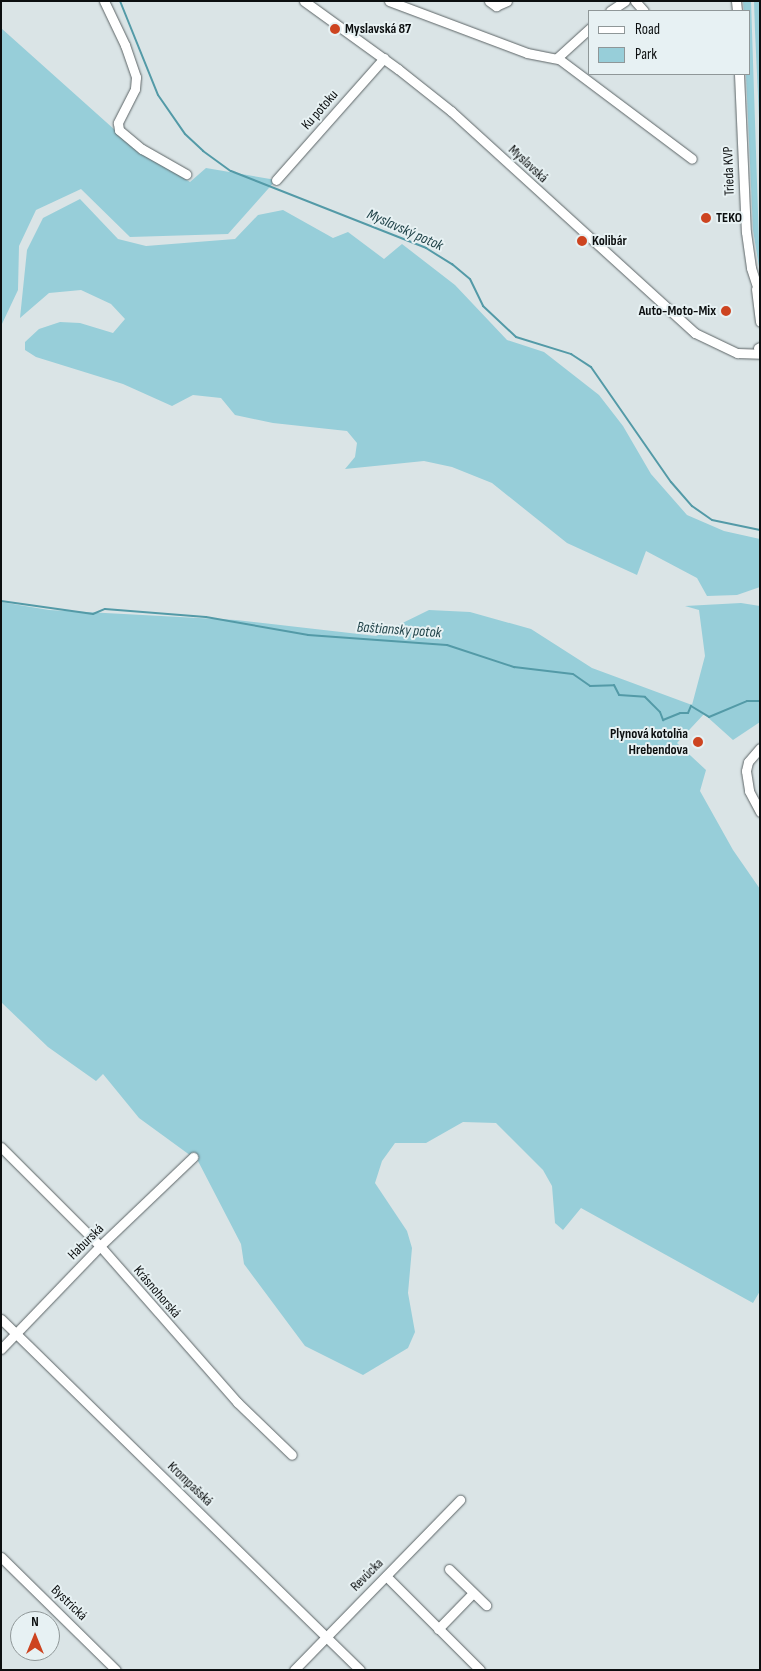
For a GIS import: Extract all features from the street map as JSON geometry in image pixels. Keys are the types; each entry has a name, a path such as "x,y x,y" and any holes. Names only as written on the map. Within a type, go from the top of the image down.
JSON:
{"street":[{"path":"104,1 126,44 136,77 135,88 118,123 119,130 142,149 186,174"},
{"name":"Myslavská","path":"304,1 384,58 468,127 677,319 706,340 730,350 759,349"},
{"path":"389,1 527,54 557,58 596,84 692,159"},
{"path":"489,1 496,6 507,1"},
{"path":"612,10 625,1"},
{"path":"557,58 588,30"},
{"name":"Ku potoku","path":"276,180 384,58"},
{"name":"Trieda KVP","path":"739,75 746,232 755,284 760,296"},
{"path":"755,284 760,322"},
{"path":"760,748 748,762 746,771 749,791 760,812"},
{"name":"Krásnohorská","path":"1,1148 100,1246 237,1402 292,1455"},
{"name":"Haburská","path":"1,1349 100,1246 193,1157"},
{"name":"Krompašská","path":"1,1319 360,1670"},
{"name":"Revúcka","path":"294,1670 460,1500"},
{"name":"Bystrická","path":"1,1556 116,1670"},
{"path":"449,1569 486,1605"},
{"path":"386,1576 480,1670"},
{"path":"438,1628 473,1592"}],"green space":[{"path":"743,1 751,1 760,273 753,230 746,75 751,75 751,10 744,10"},
{"path":"754,1 760,1 760,140 755,31"},
{"path":"1,28 125,139 190,182 206,168 276,180 228,234 130,237 81,189 36,210 19,246 18,290 1,326"},
{"path":"80,199 118,239 146,246 235,239 258,215 283,210 333,238 348,232 384,259 402,244 455,285 507,340 544,352 599,395 623,426 651,474 687,515 724,531 760,539 760,587 737,595 707,596 697,578 646,551 637,575 567,543 492,483 452,467 424,461 345,469 355,457 357,443 347,431 273,423 235,415 221,398 193,395 172,406 123,384 36,357 25,350 25,342 39,329 60,322 80,323 113,333 125,319 111,304 81,290 49,293 20,318 27,250 43,218"},
{"path":"1,602 49,610 236,620 376,636 429,610 470,612 531,629 592,668 692,705 705,656 699,610 685,606 741,603 760,606 760,722 733,740 704,714 677,743 706,770 700,791 733,850 760,889 760,1291 753,1303 581,1208 563,1230 555,1223 552,1186 543,1170 496,1123 463,1122 426,1143 395,1143 382,1161 375,1183 407,1231 412,1248 408,1293 415,1332 408,1348 363,1375 305,1346 244,1264 241,1244 198,1161 139,1118 103,1074 96,1081 48,1047 1,1002"}],"waterway":[{"name":"Myslavský potok","path":"120,1 158,95 185,134 203,151 231,171 426,248 452,264 470,279 483,306 516,337 571,354 591,367 671,482 692,506 712,520 760,530"},
{"name":"Baštiansky potok","path":"1,601 93,614 105,609 206,617 308,635 447,645 514,667 573,674 590,686 614,685 619,695 645,697 660,712 663,720 680,713 688,713 691,706 709,717 747,701 760,701"}],"place":[{"name":"Myslavská 87","path":"335,29"},
{"name":"TEKO","path":"706,218"},
{"name":"Kolibár","path":"582,241"},
{"name":"Auto-Moto-Mix","path":"726,311"},
{"name":"Plynová kotolňa Hrebendova","path":"698,742"}]}
